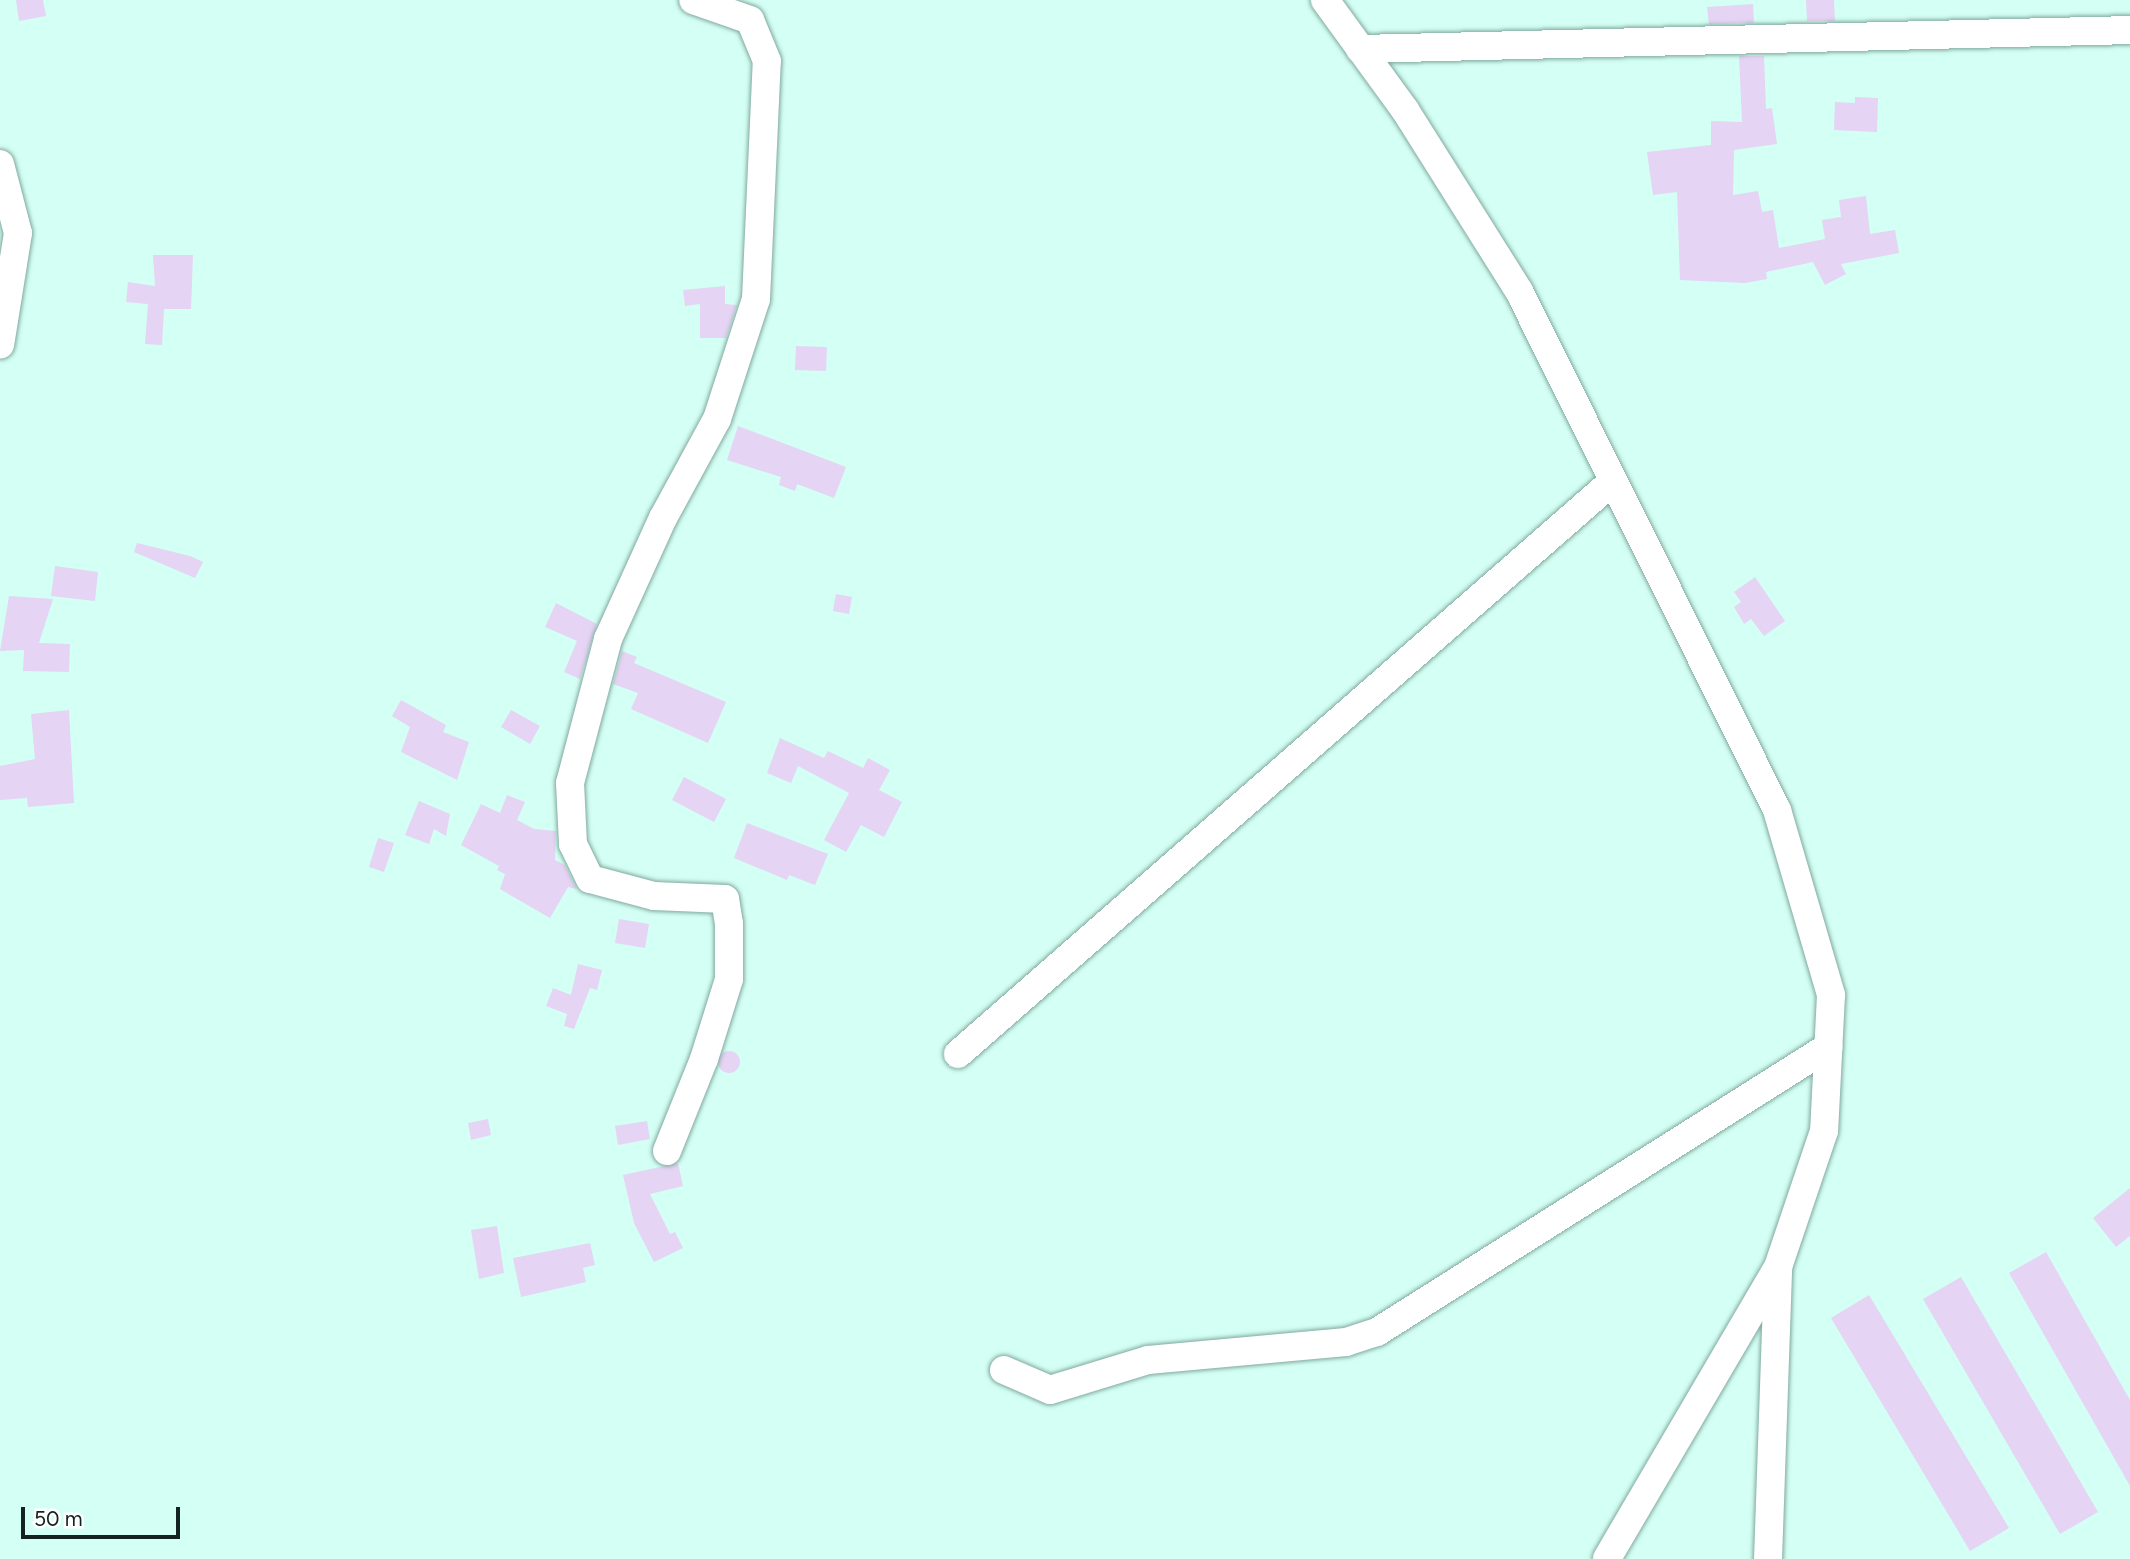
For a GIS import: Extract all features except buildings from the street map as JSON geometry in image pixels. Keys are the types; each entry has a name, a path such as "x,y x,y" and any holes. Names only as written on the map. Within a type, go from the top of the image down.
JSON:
{"street":[{"path":"667,1151 704,1059 729,979 724,898 654,896 590,878 573,844 570,783 608,639 663,518 717,419 756,299 767,61 750,20 693,0"},
{"path":"1325,0 1405,110 1519,291 1777,810 1831,995 1824,1131 1778,1267 1607,1559"},
{"path":"1360,49 2130,30"},
{"path":"0,164 18,233 0,345"},
{"path":"958,1054 1612,481"},
{"path":"1004,1370 1050,1390 1148,1360 1346,1342 1377,1332 1828,1047"},
{"path":"1768,1559 1778,1267"}]}
